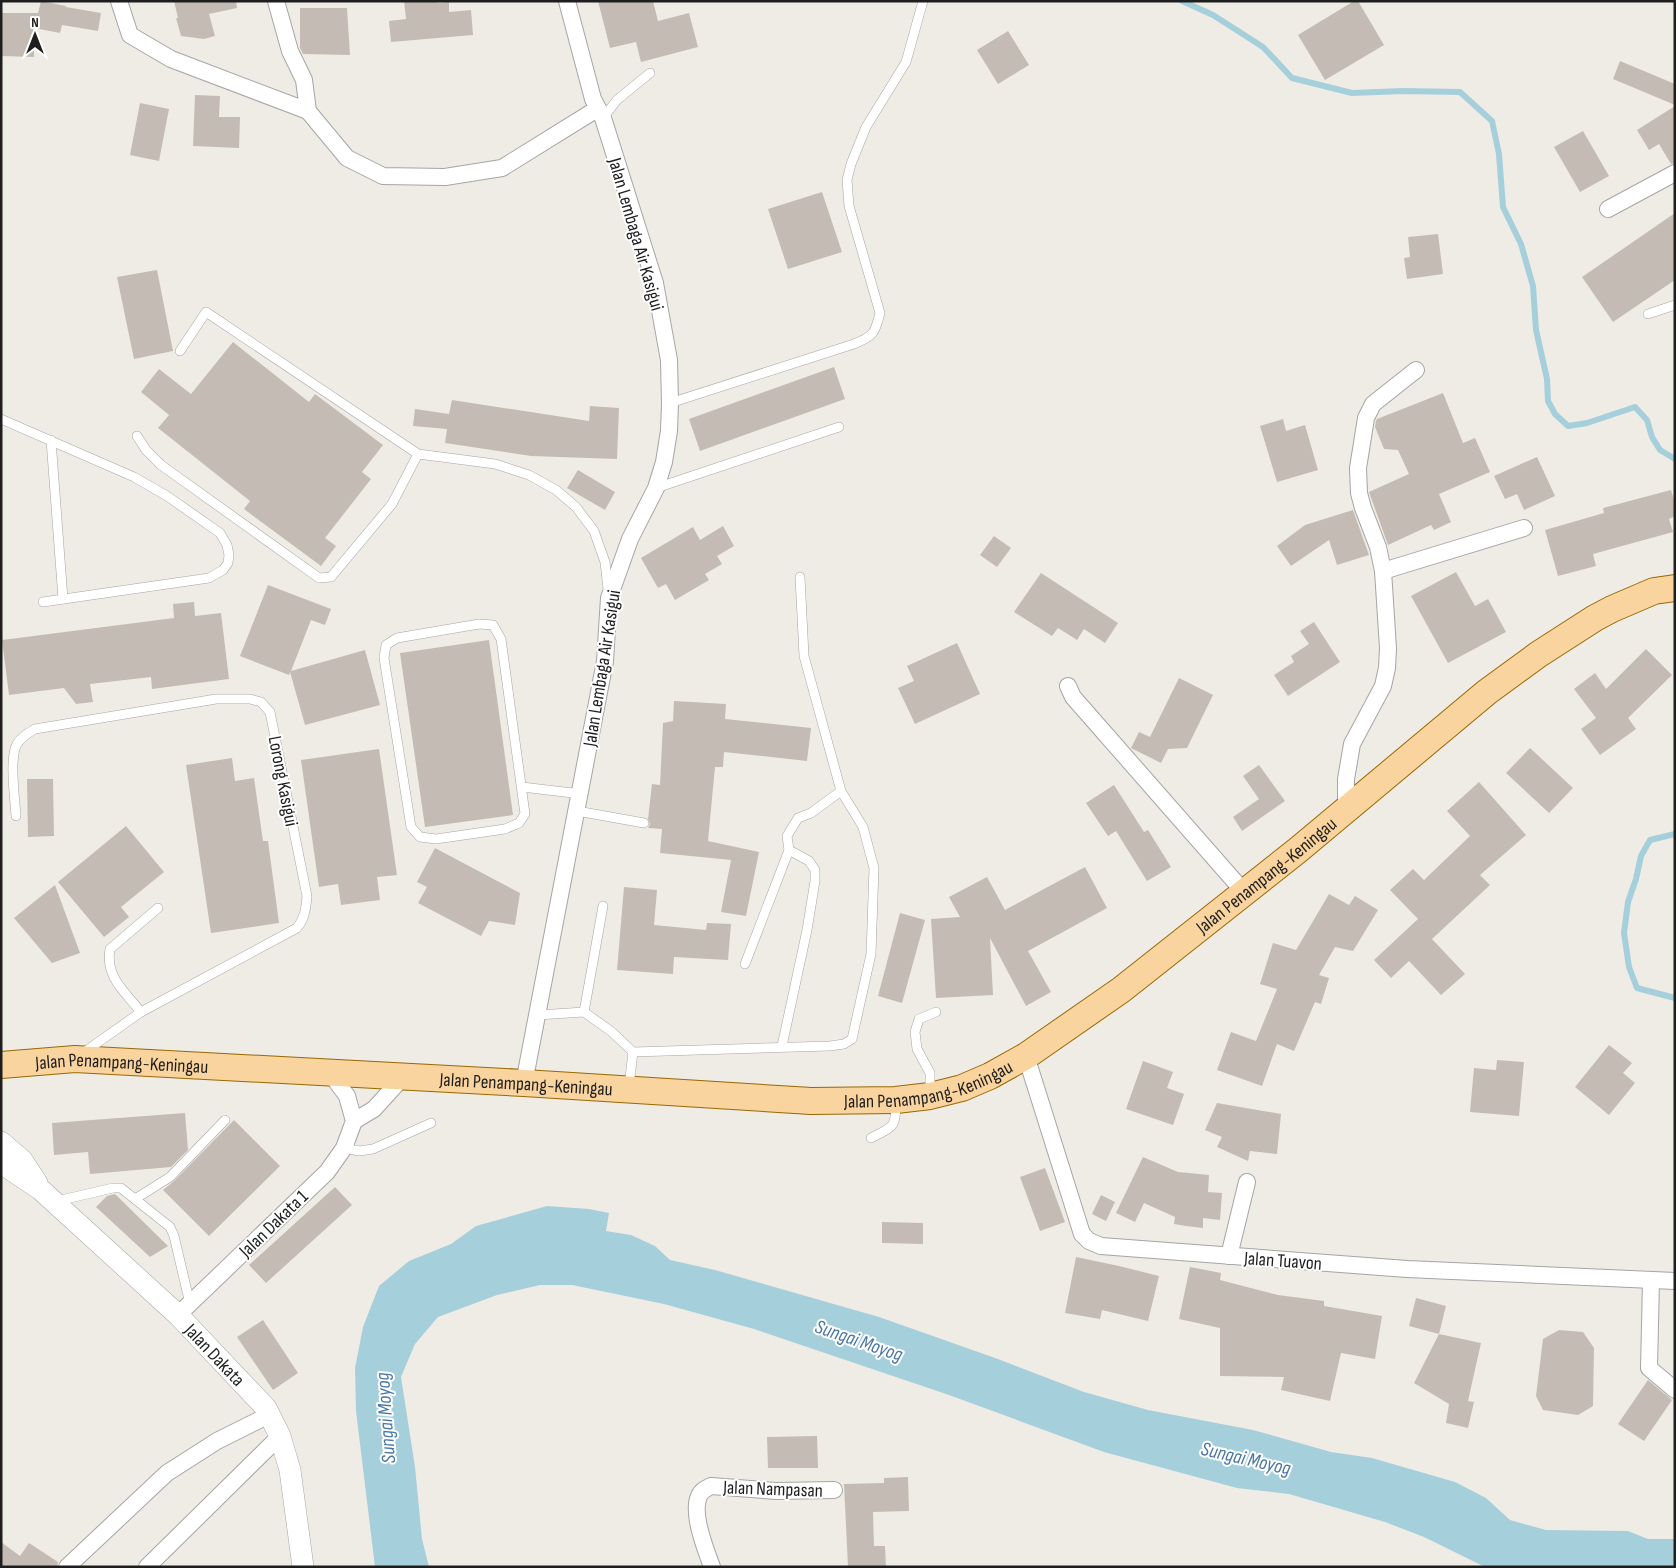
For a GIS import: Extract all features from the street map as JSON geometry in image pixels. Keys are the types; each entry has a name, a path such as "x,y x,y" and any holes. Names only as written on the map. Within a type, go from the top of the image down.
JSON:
{"main road":[{"name":"Jalan Penampang-Keningau","path":"8,1066 75,1059 524,1083 811,1101 896,1100 930,1096 962,1088 990,1076 1026,1056 1121,990 1298,850 1487,692 1539,654 1595,618 1633,598 1664,589"}],"street":[{"path":"119,1 130,35 171,59 308,111 347,158 383,176 445,177 502,168 600,113"},
{"path":"276,1 290,51 304,80 308,111"},
{"name":"Jalan Lembaga Air Kasigui","path":"524,1083 581,794 605,661 609,598 630,539 656,488 664,462 669,431 669,360 655,283 600,113 567,1"},
{"path":"1608,209 1675,173"},
{"path":"1346,809 1346,779 1352,744 1383,686 1387,668 1388,648 1383,570 1378,547 1359,493 1357,481 1358,468 1368,411 1373,404 1416,370"},
{"path":"1383,570 1524,528"},
{"path":"1068,686 1073,697 1244,892"},
{"name":"Jalan Tuavon","path":"1026,1056 1082,1234 1089,1241 1101,1246 1407,1269 1675,1281"},
{"path":"331,1074 347,1096 354,1121 374,1109 403,1077"},
{"name":"Jalan Dakata 1","path":"184,1309 327,1172 344,1148 354,1121"},
{"name":"Jalan Dakata","path":"1,1142 22,1160 48,1196"},
{"name":"Jalan Dakata","path":"1,1163 48,1196 184,1309 266,1408 280,1436 290,1470 302,1567"},
{"path":"1229,1256 1247,1182"},
{"path":"1651,1281 1649,1368 1675,1390"},
{"path":"67,1567 167,1473 217,1441 269,1414"},
{"path":"147,1567 280,1436"},
{"name":"Jalan Nampasan","path":"712,1567 703,1542 696,1510 698,1497 703,1490 711,1486 776,1491 834,1490"}],"lane":[{"path":"670,403 854,344 869,338 876,330 880,313 849,206 847,180 851,164 866,127 906,62 923,1"},
{"path":"600,113 650,73"},
{"path":"1648,314 1675,305"},
{"path":"180,351 206,312 418,454 495,464 529,475 556,490 576,507 594,531 605,562 609,598"},
{"path":"1,419 134,477 167,496 220,534 227,545 230,555 224,570 209,578 43,602"},
{"path":"656,488 839,427"},
{"path":"137,436 146,450 161,465 319,578 331,577 392,504 418,454"},
{"path":"51,440 63,599"},
{"path":"538,1015 584,1012 612,1032 633,1052 837,1045 844,1044 852,1039 871,954 874,868 863,827 841,791 804,656 800,577"},
{"path":"479,624 493,625 502,639 522,787 524,814 519,823 504,829 436,839 420,837 411,827 384,658 386,645 397,638 479,624"},
{"name":"Lorong Kasigui","path":"16,816 13,754 17,744 24,735 35,729 216,699 250,699 261,702 270,712 307,896 302,921 297,928 141,1012 75,1059"},
{"path":"522,787 581,794"},
{"path":"745,964 789,850 787,836 798,818 811,813 841,791"},
{"path":"577,812 644,823"},
{"path":"782,1046 807,930 815,881 815,870 809,860 789,850"},
{"path":"584,1012 603,906"},
{"path":"141,1012 112,976 108,958 110,949 158,908"},
{"path":"930,1096 930,1074 917,1049 915,1032 919,1019 936,1012"},
{"path":"629,1090 633,1052"},
{"path":"871,1138 891,1127 896,1120 896,1100"},
{"path":"135,1199 170,1177 225,1120"},
{"path":"344,1148 359,1151 373,1149 431,1122"},
{"path":"48,1196 121,1188 170,1227 174,1236 184,1309"}],"water":[{"name":"Sungai Moyog","path":"547,1206 589,1209 609,1213 606,1231 631,1235 655,1246 670,1260 715,1270 879,1317 1084,1392 1148,1410 1253,1430 1331,1452 1372,1458 1455,1482 1486,1498 1510,1520 1546,1530 1628,1531 1648,1539 1675,1539 1675,1567 1485,1567 1424,1537 1385,1522 1289,1494 1237,1488 1104,1452 949,1395 754,1329 664,1304 572,1285 540,1285 497,1295 438,1317 415,1344 401,1377 415,1467 422,1539 429,1567 375,1567 356,1411 355,1368 363,1327 379,1286 409,1261 451,1244 476,1226"}],"building":[{"path":"41,1 101,13 98,31 62,25 60,33 34,28 34,57 1,56 1,13 38,13"},
{"path":"174,1 236,1 237,8 209,14 215,36 204,39 181,36"},
{"path":"404,1 449,2 449,12 471,10 473,35 391,42 389,21 406,19"},
{"path":"598,1 653,1 658,21 689,13 698,47 641,62 636,42 610,48"},
{"path":"1354,1 1358,1 1384,45 1325,80 1298,35"},
{"path":"300,8 347,8 350,55 303,54 300,48"},
{"path":"1008,31 1029,65 998,84 977,50"},
{"path":"1620,61 1675,84 1675,105 1613,79"},
{"path":"195,95 220,96 219,117 240,117 239,148 193,146"},
{"path":"140,103 169,109 159,161 130,155"},
{"path":"1675,106 1675,163 1671,164 1659,144 1649,150 1637,130"},
{"path":"1583,131 1609,176 1580,192 1554,147"},
{"path":"822,192 842,252 788,269 768,209"},
{"path":"1675,213 1675,280 1613,322 1582,277"},
{"path":"1438,234 1443,274 1407,279 1404,258 1410,257 1408,237"},
{"path":"157,270 173,351 134,359 117,277"},
{"path":"233,342 309,402 315,394 383,445 362,472 371,479 325,538 336,546 321,566 244,509 250,501 158,428 169,415 141,392 159,369 191,394"},
{"path":"834,367 845,399 700,451 689,419"},
{"path":"1443,393 1463,443 1475,438 1490,472 1439,494 1451,522 1434,530 1431,525 1388,545 1369,492 1409,474 1398,450 1384,449 1375,427 1376,421"},
{"path":"452,400 589,421 590,406 619,408 617,459 531,456 445,443 447,429 413,426 415,409 449,414"},
{"path":"1283,419 1286,431 1305,425 1318,470 1277,482 1260,426"},
{"path":"1537,457 1555,496 1524,510 1517,494 1505,499 1494,476"},
{"path":"578,470 615,492 605,510 567,488"},
{"path":"1671,490 1675,503 1675,516 1669,519 1673,532 1593,554 1596,566 1558,576 1545,530 1604,513 1603,508"},
{"path":"1353,510 1369,555 1337,565 1329,540 1291,566 1277,546 1305,525"},
{"path":"723,526 734,546 717,556 722,564 705,574 709,580 675,600 666,584 658,588 641,558 693,527 700,540"},
{"path":"994,536 1011,548 997,567 980,555"},
{"path":"1456,572 1475,606 1488,599 1506,632 1448,663 1411,596"},
{"path":"1041,573 1118,623 1105,643 1084,629 1077,640 1058,628 1052,636 1014,612"},
{"path":"268,585 331,609 325,625 311,620 291,671 365,650 380,705 305,725 290,672 289,675 240,656"},
{"path":"194,602 195,616 221,613 229,679 152,689 151,677 90,684 93,702 76,704 64,688 9,695 2,640 174,618 173,604"},
{"path":"1314,622 1340,662 1288,696 1274,675 1294,662 1291,656 1309,644 1300,631"},
{"path":"489,640 513,815 425,827 400,653"},
{"path":"957,643 980,694 915,724 898,688 914,681 907,666"},
{"path":"1646,649 1672,675 1628,718 1636,729 1600,755 1581,729 1596,718 1574,689 1595,673 1606,689"},
{"path":"1179,678 1213,695 1187,748 1168,749 1161,763 1131,748 1139,732 1150,737"},
{"path":"674,701 726,704 725,719 811,728 807,761 724,752 723,767 715,767 708,841 759,852 746,916 721,912 731,860 660,853 662,829 648,828 650,824 648,819 652,784 660,785 663,723 673,721"},
{"path":"1530,748 1573,788 1549,813 1506,773"},
{"path":"379,749 397,875 377,877 380,900 341,905 338,884 319,887 301,760"},
{"path":"232,758 235,781 254,778 263,841 268,841 279,923 211,933 186,765"},
{"path":"1259,765 1285,801 1242,831 1233,817 1259,799 1243,776"},
{"path":"27,779 53,779 54,836 28,837"},
{"path":"1479,782 1526,835 1480,875 1490,885 1432,939 1465,974 1441,995 1409,961 1391,978 1374,960 1418,919 1390,890 1413,869 1424,880 1470,836 1447,811"},
{"path":"1114,785 1144,832 1148,830 1171,867 1147,881 1116,831 1108,836 1086,803"},
{"path":"126,826 164,872 121,907 129,917 104,937 58,882"},
{"path":"435,848 520,893 515,925 489,921 481,936 418,903 427,887 417,882"},
{"path":"1085,867 1107,908 1028,951 1051,992 1026,1006 990,938 993,995 936,998 931,919 960,917 949,897 987,877 1005,910"},
{"path":"55,885 80,953 52,963 14,918"},
{"path":"624,887 657,890 654,925 706,930 707,923 731,924 728,960 674,957 673,974 617,970"},
{"path":"1329,894 1349,905 1355,896 1378,910 1353,951 1335,947 1319,975 1329,978 1321,1004 1315,1002 1294,1051 1277,1044 1262,1086 1217,1070 1231,1032 1256,1041 1277,989 1260,984 1273,943 1296,950"},
{"path":"900,913 925,920 902,1003 878,996"},
{"path":"1609,1045 1632,1063 1623,1073 1635,1083 1609,1115 1575,1087"},
{"path":"1497,1060 1524,1062 1519,1116 1470,1112 1474,1068 1496,1070"},
{"path":"1143,1061 1173,1072 1167,1088 1184,1094 1173,1125 1126,1109"},
{"path":"1217,1103 1281,1114 1277,1154 1250,1151 1248,1161 1217,1147 1222,1137 1205,1130"},
{"path":"185,1113 188,1150 171,1167 90,1174 88,1152 54,1155 52,1123"},
{"path":"234,1120 280,1166 209,1236 163,1190"},
{"path":"1143,1157 1178,1172 1209,1175 1208,1192 1222,1193 1220,1220 1203,1218 1203,1228 1174,1224 1175,1217 1144,1203 1135,1222 1116,1213"},
{"path":"1045,1168 1065,1222 1040,1231 1020,1177"},
{"path":"335,1187 352,1205 266,1283 249,1265"},
{"path":"115,1194 168,1246 150,1257 96,1207 107,1196"},
{"path":"1101,1195 1115,1202 1106,1221 1092,1214"},
{"path":"882,1222 923,1223 923,1244 882,1243"},
{"path":"1076,1257 1159,1276 1148,1321 1102,1310 1100,1319 1065,1313"},
{"path":"1190,1267 1221,1273 1220,1280 1278,1295 1324,1301 1324,1306 1382,1316 1375,1359 1341,1353 1330,1401 1281,1390 1284,1377 1220,1376 1220,1328 1179,1319"},
{"path":"1416,1298 1446,1306 1439,1334 1409,1326"},
{"path":"263,1320 298,1373 273,1390 237,1337"},
{"path":"1559,1330 1583,1332 1594,1348 1593,1406 1578,1415 1543,1410 1536,1396 1543,1339"},
{"path":"1439,1334 1481,1343 1468,1401 1474,1402 1468,1428 1446,1423 1449,1404 1414,1383"},
{"path":"1648,1380 1672,1400 1644,1441 1618,1424"},
{"path":"817,1436 818,1468 768,1468 767,1437"},
{"path":"908,1477 909,1511 873,1512 874,1546 885,1546 886,1567 848,1567 844,1484 884,1483 884,1478"},
{"path":"1,1542 20,1556 29,1543 58,1562 57,1567 1,1567"}],"waterway":[{"path":"1182,1 1213,15 1263,47 1292,78 1352,93 1403,91 1460,92 1492,121 1499,154 1503,207 1521,244 1533,286 1536,330 1547,379 1548,401 1555,414 1568,426 1587,423 1635,407 1647,420 1652,437 1660,450 1675,459"},
{"path":"1675,834 1650,840 1641,856 1628,902 1624,933 1629,967 1637,988 1675,998"}]}
